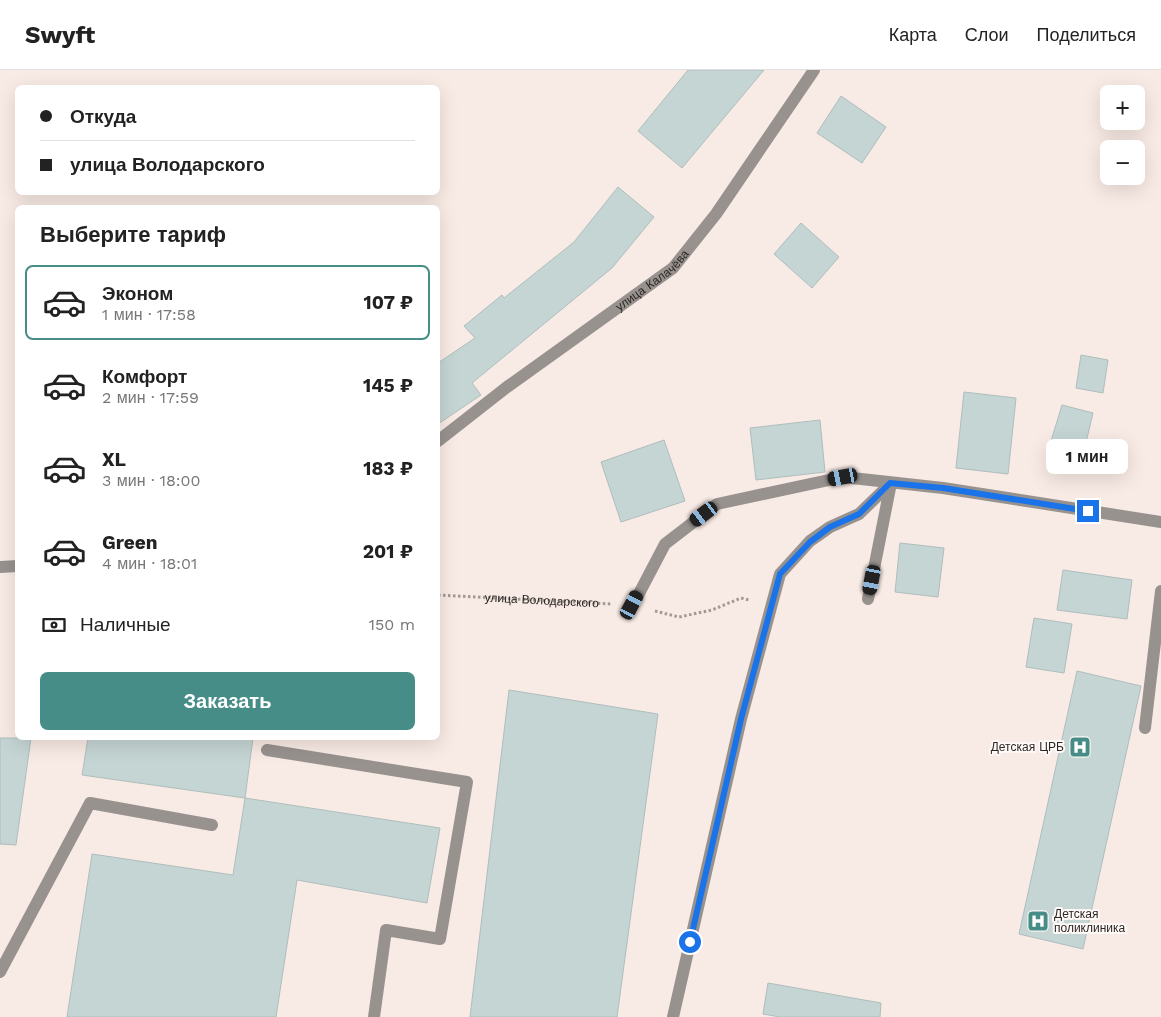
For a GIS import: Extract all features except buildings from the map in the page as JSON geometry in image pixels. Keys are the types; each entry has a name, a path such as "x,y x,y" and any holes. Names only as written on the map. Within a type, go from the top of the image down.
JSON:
{"street":[{"name":"улица Калачёва","path":"440,439 507,387 672,268 716,214 814,70"},
{"path":"632,605 665,544 717,504 843,477 943,488 1161,522"},
{"path":"868,599 890,483"},
{"path":"674,1017 741,719 780,574 810,542 830,527 859,514 890,483"},
{"path":"0,567 15,566"},
{"path":"1145,728 1161,591"},
{"path":"267,750 468,782 440,939 386,930 374,1017"},
{"path":"0,972 90,803 212,825"}],"path":[{"name":"улица Володарского","path":"440,595 632,605 679,617 712,610 741,598 757,603 767,623"}],"place":[{"name":"Детская ЦРБ","path":"1080,747"},
{"name":"Детская поликлиника","path":"1038,921"}],"route":[{"path":"690,942 741,719 780,574 810,542 830,527 859,514 890,483 943,488 1088,511"}]}
